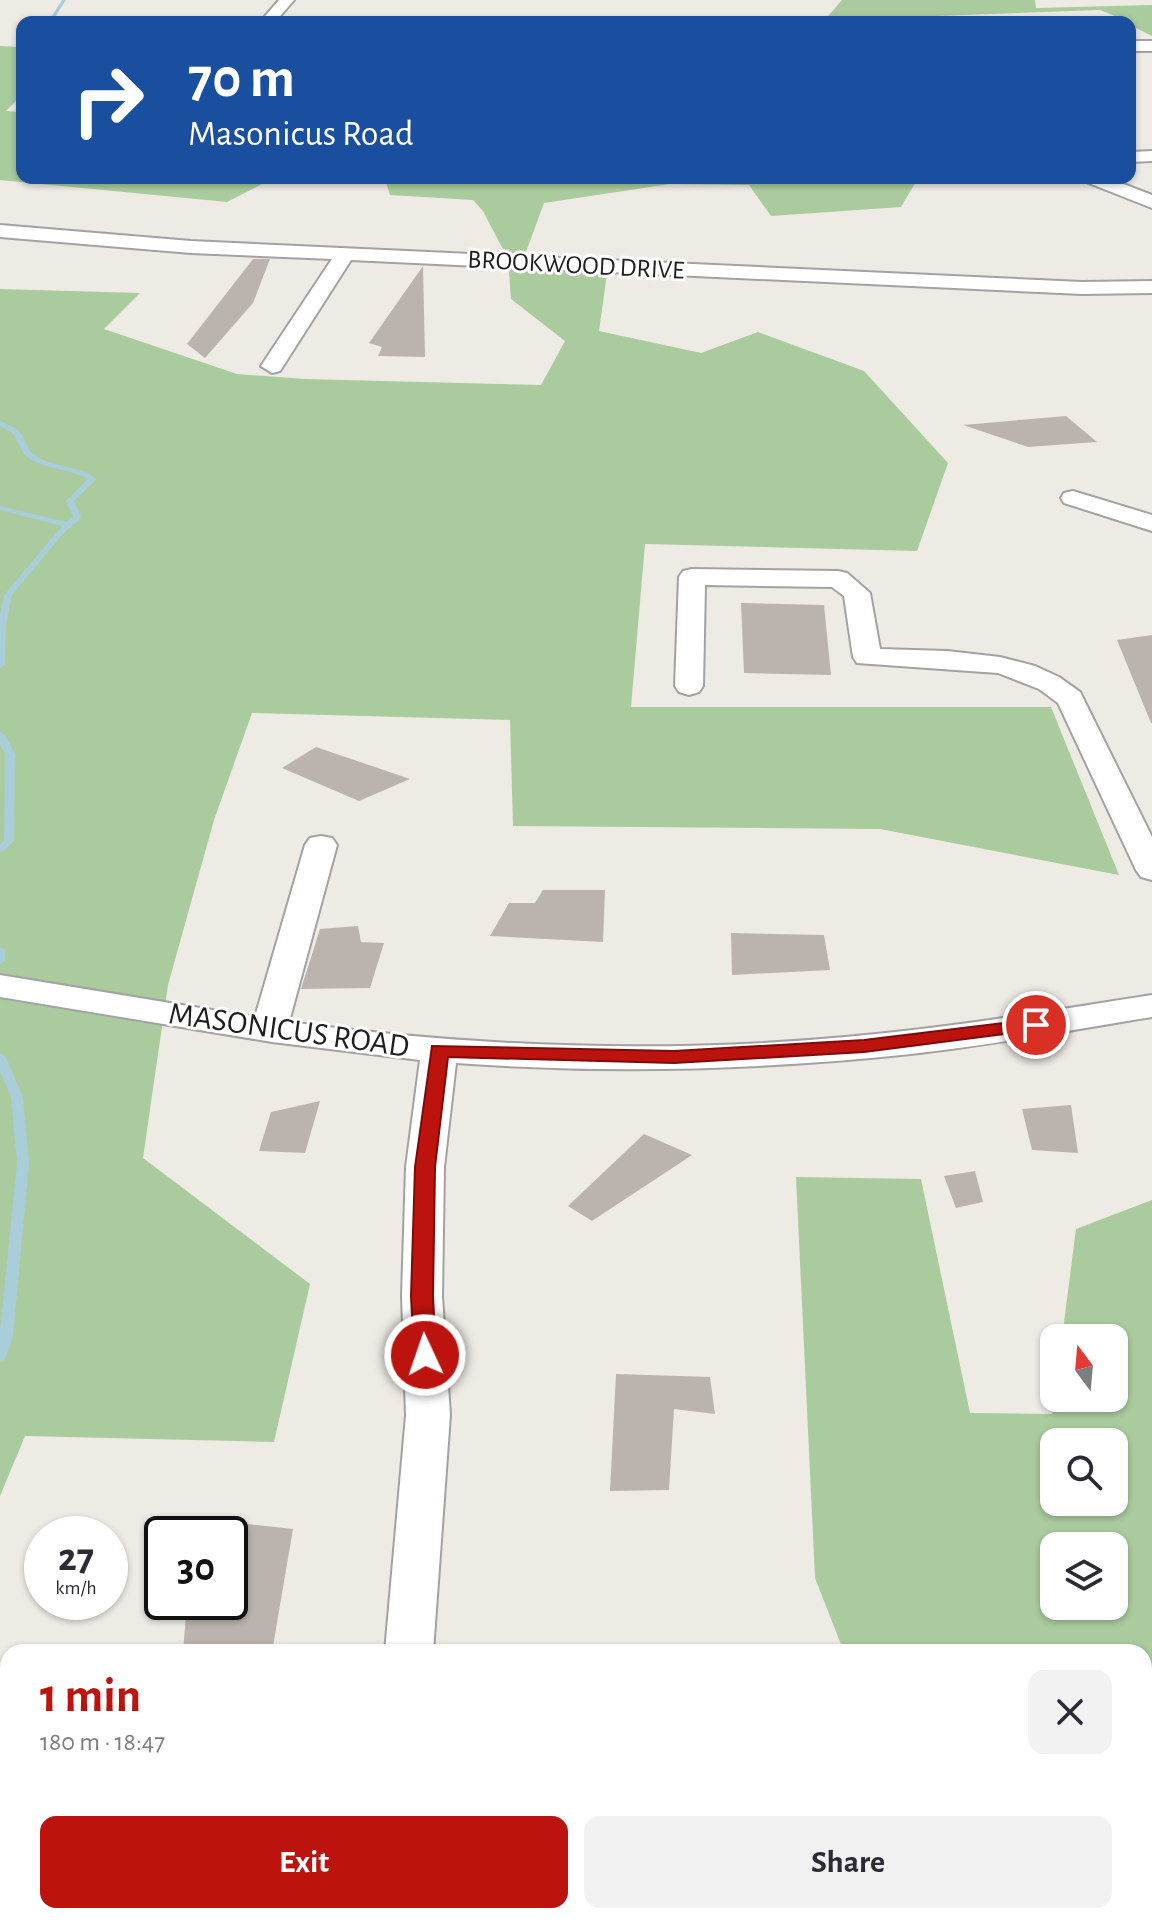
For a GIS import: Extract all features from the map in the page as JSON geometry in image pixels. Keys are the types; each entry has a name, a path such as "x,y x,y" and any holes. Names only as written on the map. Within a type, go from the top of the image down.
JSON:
{"street":[{"path":"272,16 287,0"},
{"path":"1107,184 1152,202"},
{"name":"BROOKWOOD DRIVE","path":"0,231 88,241 345,254 1069,287 1152,287"},
{"path":"272,366 345,254"},
{"path":"1073,498 1152,523"},
{"path":"689,686 692,577 838,579 857,593 867,657 970,661 1020,669 1052,682 1070,698 1152,870"},
{"path":"269,1029 321,845"},
{"name":"MASONICUS ROAD","path":"9,987 269,1029 439,1050 674,1057 788,1052 979,1034 1152,1006"},
{"path":"410,1644 428,1415 422,1296 425,1167 439,1050"}],"green space":[{"path":"842,0 1035,0 1036,8 1152,5 1152,36 1136,28 1136,16 1115,16 1100,10 828,16"},
{"path":"0,46 16,47 16,101 6,111 16,112 16,182 0,180"},
{"path":"41,184 262,184 227,202"},
{"path":"387,184 670,184 544,203 519,271 607,273 599,331 701,353 758,332 864,371 948,463 917,551 645,544 631,707 1051,707 1119,875 880,829 513,826 510,720 252,713 214,820 168,985 143,1158 310,1284 274,1442 25,1436 0,1496 0,289 140,293 104,329 237,374 305,379 541,385 565,341 511,299 508,259 483,211 473,200 390,195"},
{"path":"670,184 914,184 901,207 771,216 749,185"},
{"path":"796,1177 921,1179 970,1413 1128,1412 1128,1324 1064,1324 1076,1229 1152,1200 1152,1644 841,1644 815,1578"}],"building":[{"path":"253,259 270,259 253,303 205,358 187,344"},
{"path":"423,266 425,357 378,356 382,347 369,343"},
{"path":"1066,416 1097,442 1028,447 963,425"},
{"path":"741,603 824,605 831,675 744,673"},
{"path":"1152,635 1152,723 1151,723 1117,640"},
{"path":"316,747 410,779 359,801 282,768"},
{"path":"543,890 605,890 603,942 490,936 509,903 535,903"},
{"path":"358,926 361,942 384,943 370,988 301,989 320,929"},
{"path":"731,933 824,935 830,970 732,975"},
{"path":"320,1101 305,1153 259,1151 271,1112"},
{"path":"1071,1105 1078,1153 1032,1150 1022,1109"},
{"path":"644,1134 692,1155 592,1221 568,1206"},
{"path":"975,1171 983,1202 956,1208 944,1176"},
{"path":"616,1374 710,1377 715,1414 674,1409 669,1490 610,1491"},
{"path":"248,1524 293,1529 273,1644 184,1644 186,1620 248,1620"}],"waterway":[{"path":"54,16 64,0"},
{"path":"0,423 18,434 22,447 38,461 71,469 93,479 70,501 77,517 60,532 8,595 2,626 0,665"},
{"path":"0,508 67,525"},
{"path":"0,735 10,754 9,841 0,849"},
{"path":"0,950 0,961"},
{"path":"0,1057 17,1097 23,1163 6,1337 0,1356"}],"route":[{"path":"425,1355 422,1296 425,1167 439,1050 674,1057 864,1046 1036,1025"}]}
